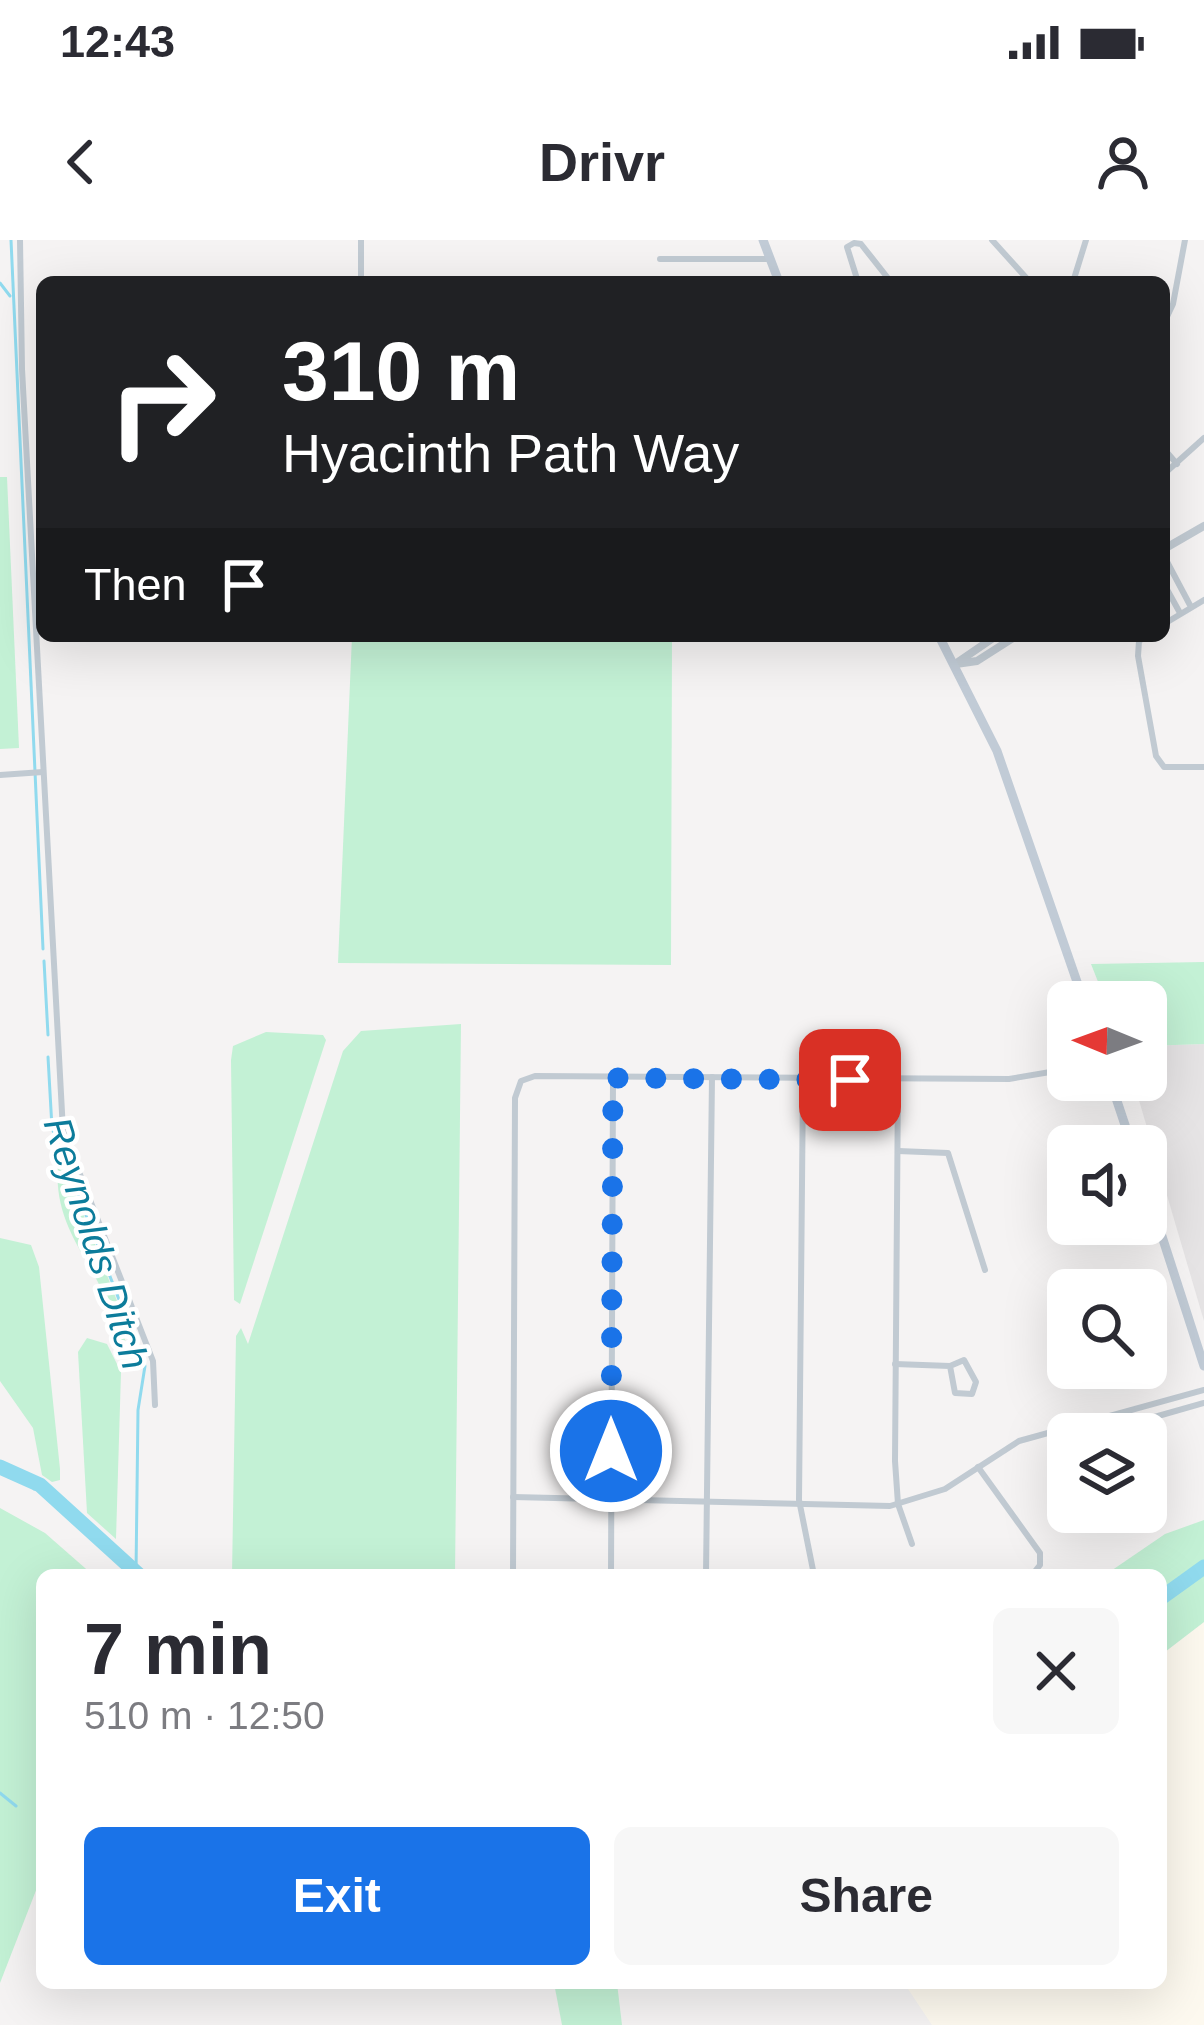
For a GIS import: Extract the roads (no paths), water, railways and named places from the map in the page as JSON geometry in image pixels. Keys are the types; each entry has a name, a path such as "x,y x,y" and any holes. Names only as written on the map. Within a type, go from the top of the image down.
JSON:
{"main road":[{"path":"763,240 777,276"},
{"path":"943,642 998,751 1077,981"},
{"path":"1165,1245 1204,1366"}],"street":[{"path":"20,240 36,610"},
{"path":"361,240 361,276"},
{"path":"992,240 1025,276"},
{"path":"1075,276 1086,240"},
{"path":"1170,311 1185,240"},
{"path":"856,276 847,247 854,242 862,244 886,276"},
{"path":"660,259 770,259"},
{"path":"1170,470 1204,438"},
{"path":"1170,456 1178,465"},
{"path":"1170,549 1204,526"},
{"path":"1170,565 1191,607"},
{"path":"1170,595 1180,613"},
{"path":"1170,620 1204,600"},
{"path":"37,642 63,1131 153,1361 155,1405"},
{"path":"956,664 987,642"},
{"path":"956,664 977,661 1007,642"},
{"path":"1143,642 1156,756 1164,767 1204,767"},
{"path":"0,775 43,772"},
{"path":"513,1569 515,1098 520,1082 535,1076 898,1081 1047,1074"},
{"path":"706,1569 712,1077"},
{"path":"611,1569 613,1078"},
{"path":"802,1079 799,1500 813,1569"},
{"path":"898,1081 898,1504 912,1544"},
{"path":"898,1151 948,1153 986,1270"},
{"path":"895,1364 950,1366 960,1360 969,1364 976,1386 972,1394 956,1393 950,1366"},
{"path":"1122,1413 1204,1390"},
{"path":"1167,1413 1204,1403"},
{"path":"513,1497 898,1504 940,1491 1019,1441 1047,1434"},
{"path":"978,1466 1041,1561 1036,1569"}],"waterway":[{"name":"Reynolds Ditch","path":"11,240 43,949"},
{"path":"0,283 10,296"},
{"name":"Reynolds Ditch","path":"44,961 48,1035"},
{"name":"Reynolds Ditch","path":"48,1057 52,1128 145,1366 138,1410 136,1569"},
{"path":"0,1467 40,1485 132,1569"},
{"path":"34,1489 40,1485"},
{"path":"1167,1594 1204,1567"},
{"path":"0,1793 16,1806"}]}
